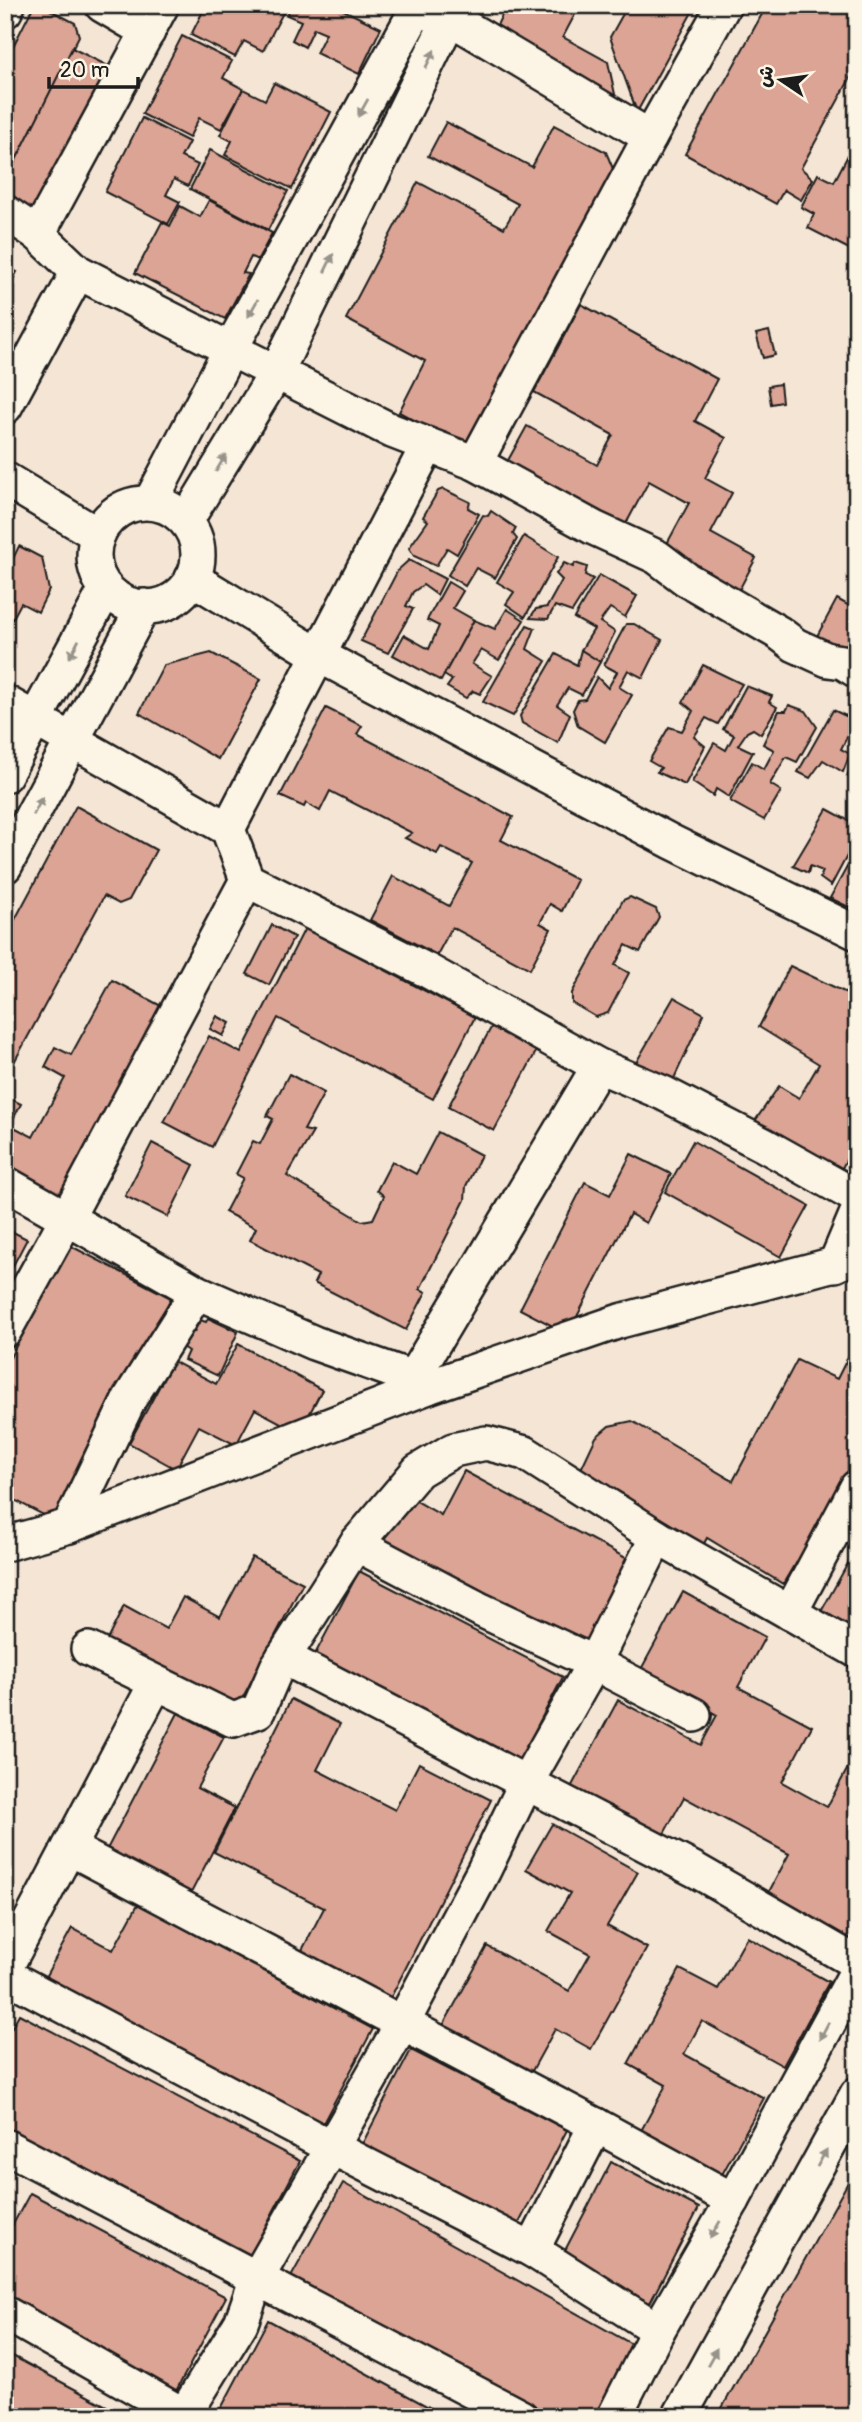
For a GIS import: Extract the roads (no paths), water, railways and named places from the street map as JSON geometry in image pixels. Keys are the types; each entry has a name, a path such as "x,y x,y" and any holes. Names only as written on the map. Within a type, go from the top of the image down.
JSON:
{"street":[{"path":"5,11 8,5"},
{"path":"38,234 155,19 102,5"},
{"path":"475,463 724,5"},
{"path":"150,503 414,7 453,12 650,137"},
{"path":"186,521 276,373 453,12"},
{"path":"5,212 38,234 78,272 392,431 475,463 594,528 657,557 686,579 795,645 828,660 844,662 857,671"},
{"path":"5,407 78,272"},
{"path":"228,829 428,445"},
{"path":"5,479 97,535"},
{"path":"150,503 163,506 186,521 198,549 192,578 182,592 167,602 150,607 133,606 106,589 94,564 94,549 97,535 106,521 118,510 134,504 150,503"},
{"path":"192,578 320,656 672,842 857,933"},
{"path":"5,775 106,589"},
{"path":"5,866 144,606"},
{"path":"5,702 228,829 247,880 428,971 598,1066 663,1093 764,1145 857,1197"},
{"path":"5,1330 247,880"},
{"path":"420,1382 598,1066"},
{"path":"5,1183 197,1292 314,1343 420,1382"},
{"path":"5,1544 69,1526 420,1382 620,1321 846,1261 857,1213"},
{"path":"69,1526 130,1398 197,1292"},
{"path":"88,1648 233,1720 258,1711 283,1657 356,1544 418,1471 453,1450 486,1443 525,1453 657,1537 857,1651"},
{"path":"790,1613 857,1488"},
{"path":"5,2312 184,2416 241,2323 257,2278 402,2024 484,1870 526,1783 594,1663 657,1537"},
{"path":"356,1544 481,1611 594,1663 694,1715"},
{"path":"283,1657 697,1871 857,1963"},
{"path":"5,1969 156,1683"},
{"path":"69,1848 596,2124 733,2200"},
{"path":"614,2417 658,2330 733,2200 857,1971"},
{"path":"5,1975 532,2250 658,2330"},
{"path":"679,2417 857,2094"},
{"path":"532,2250 596,2124"},
{"path":"5,2146 521,2417"}]}
